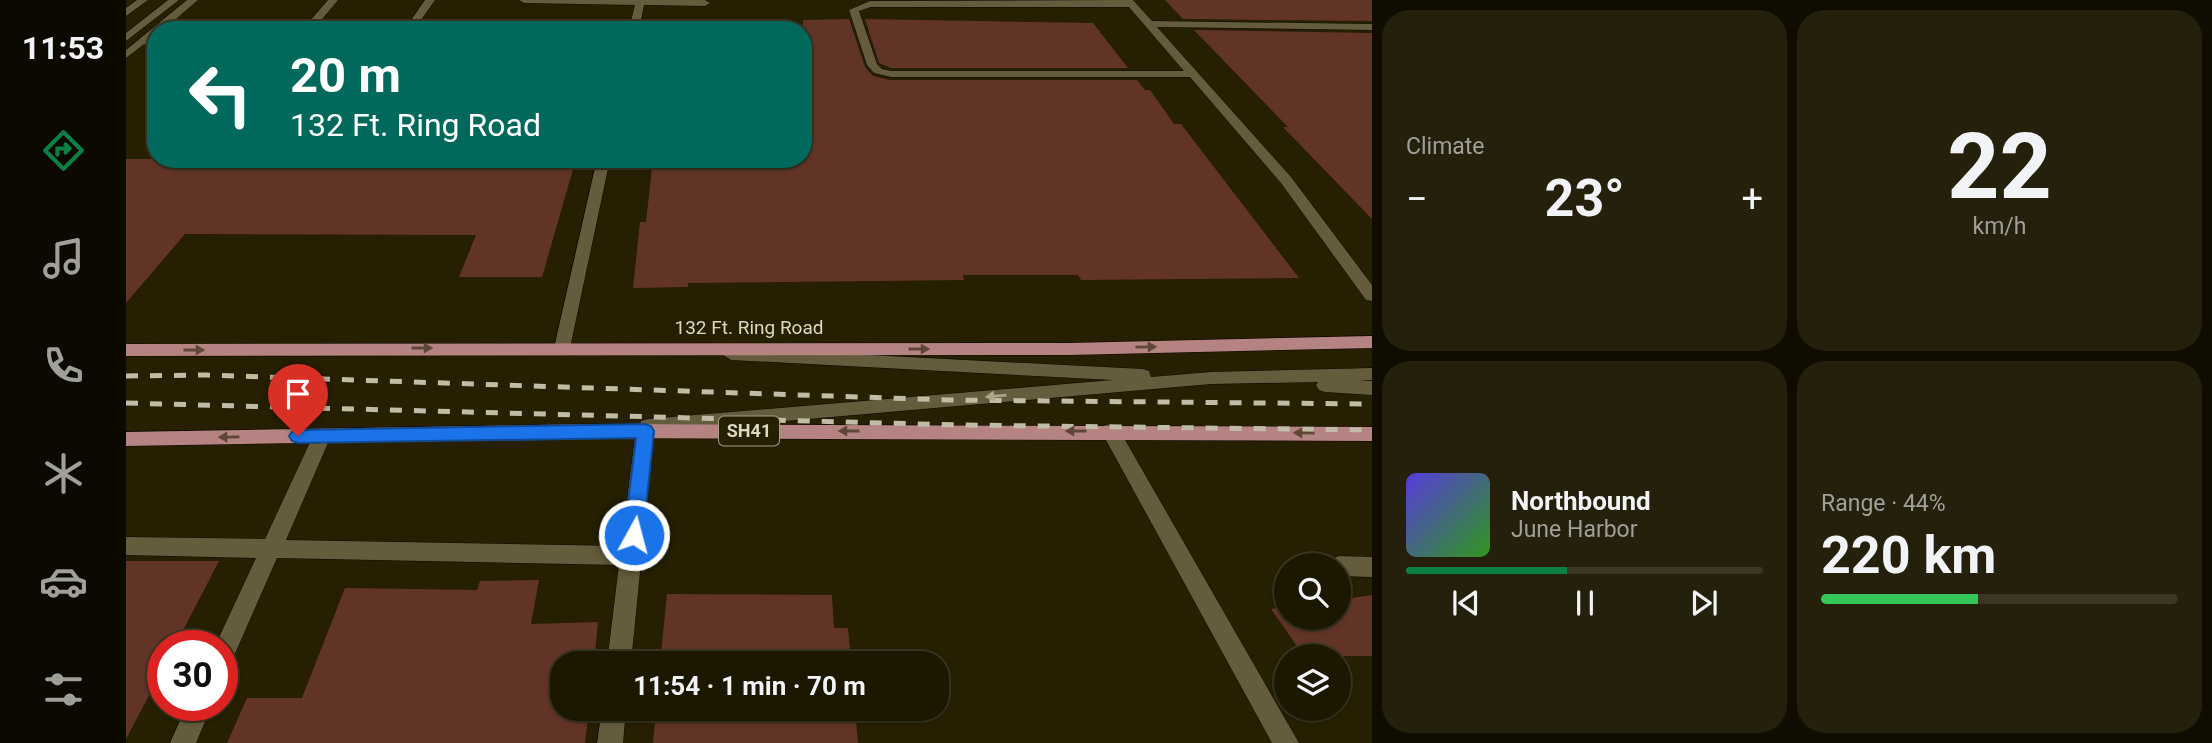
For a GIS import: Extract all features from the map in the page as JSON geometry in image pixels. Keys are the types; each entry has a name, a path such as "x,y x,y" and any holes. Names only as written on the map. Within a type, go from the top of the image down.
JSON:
{"main road":[{"name":"132 Ft. Ring Road","path":"126,350 1069,349 1372,342"},
{"name":"SH41","path":"126,439 593,431 1372,434"}],"street":[{"path":"126,13 143,0"},
{"path":"147,21 174,0"},
{"path":"167,21 193,0"},
{"path":"315,21 333,0"},
{"path":"415,21 430,0"},
{"path":"524,0 705,3"},
{"path":"636,21 640,2"},
{"path":"1193,74 891,74 878,71 872,65 854,10 860,5 870,4 1130,2 1286,180 1372,296"},
{"path":"126,38 147,21"},
{"path":"1149,24 1372,27"},
{"path":"126,55 147,37"},
{"path":"141,42 147,42"},
{"path":"562,348 602,168"},
{"path":"601,348 1372,388"},
{"path":"593,431 1211,378 1372,374"},
{"path":"620,651 645,431"},
{"path":"1110,431 1286,743"},
{"path":"234,630 322,436"},
{"path":"126,547 631,556"},
{"path":"1351,566 1372,567"},
{"path":"183,743 193,721"},
{"path":"610,743 613,721"}],"building":[{"path":"1165,0 1372,0 1372,21 1183,19"},
{"path":"849,19 865,67 873,76 890,80 1137,80 1145,90 1150,90 1174,124 1181,124 1299,278 1081,280 1078,275 963,275 964,280 688,283 688,287 633,288 640,222 646,222 652,168 812,168 812,21 803,20"},
{"path":"865,19 1093,23 1128,68 891,68 879,63"},
{"path":"1194,30 1372,33 1372,219 1283,127 1288,127"},
{"path":"126,159 147,159 147,168 573,168 542,277 459,277 476,235 185,234 126,303"},
{"path":"126,561 219,561 183,630 147,630 147,699 126,739"},
{"path":"539,580 531,624 598,622 595,651 550,651 550,721 588,721 585,743 227,743 247,698 302,698 345,588 477,590 480,581"},
{"path":"667,594 832,595 834,628 848,628 850,651 661,651"},
{"path":"1372,595 1372,656 1351,656 1351,644 1296,644 1286,630 1351,630 1351,598"},
{"path":"655,721 856,721 858,743 653,743"}],"railway":[{"path":"126,376 206,375 949,400 1372,404"},
{"path":"126,403 959,425 1372,430"}],"route":[{"path":"298,436 645,431 634,535"}]}
